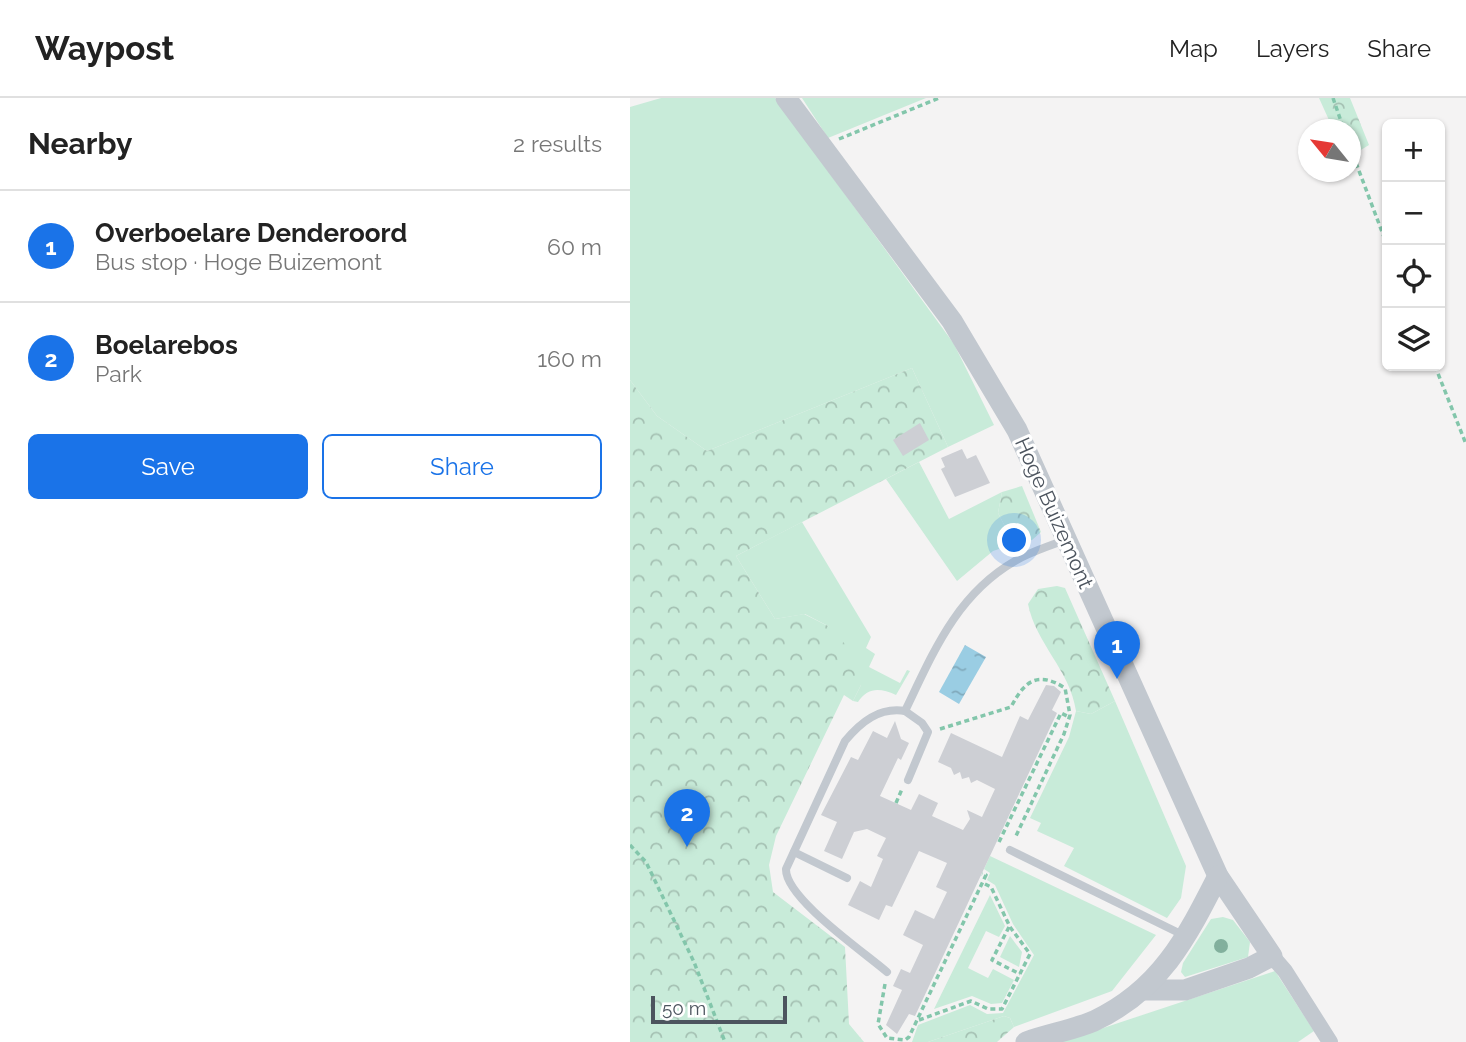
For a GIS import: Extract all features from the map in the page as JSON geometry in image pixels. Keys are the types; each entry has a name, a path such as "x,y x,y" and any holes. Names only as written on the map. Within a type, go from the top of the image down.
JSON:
{"street":[{"name":"Hoge Buizemont","path":"786,98 952,321 1030,454 1218,876 1285,971 1330,1042"},
{"path":"1026,1042 1093,1021 1145,990 1167,967 1218,876"},
{"path":"1145,990 1185,990 1248,968 1272,956"}],"lane":[{"path":"905,711 940,638 965,601 1012,562 1067,539"},
{"path":"887,972 792,889 786,877 786,869 845,741 859,725 878,713 892,709 905,711 922,723 928,732 908,780"},
{"path":"1010,850 1185,936"},
{"path":"794,852 847,878"}],"path":[{"path":"823,150 837,140 939,98"},
{"path":"1333,98 1340,119"},
{"path":"1361,176 1382,232"},
{"path":"1437,371 1466,444"},
{"path":"928,732 1011,707 1023,687 1043,678 1065,688 1069,695 1069,717 1010,850"},
{"path":"998,844 1060,713 1069,717"},
{"path":"1028,782 1039,787"},
{"path":"630,845 646,862 694,962 725,1042"},
{"path":"887,972 878,1024 882,1034 892,1041 905,1041 983,883 986,875 982,874"},
{"path":"917,1021 971,1001 988,1009 1002,1009 1030,954 1010,927 991,887 983,883"},
{"path":"1010,927 992,960 1020,974"}],"green space":[{"path":"661,98 775,98 954,344 994,425 948,447 912,368 707,451 657,416 630,380 630,107"},
{"path":"802,98 926,98 828,138"},
{"path":"1319,98 1350,98 1358,119 1328,119"},
{"path":"1361,125 1369,145 1361,150"},
{"path":"912,368 948,447 736,556 775,619 804,614 828,626 860,660 861,685 853,701 844,695 776,836 769,865 773,892 845,947 849,1024 864,1042 630,1042 630,380 657,416 707,451"},
{"path":"919,462 949,519 1002,492 998,513 1014,544 993,551 957,581 886,479"},
{"path":"1022,486 1041,532 1032,540 1014,544 998,513 1002,492"},
{"path":"802,522 871,637 866,648 875,654 869,667 900,683 907,670 910,671 896,695 875,690 858,702 853,701 861,685 828,626 805,614 775,619 736,556"},
{"path":"1057,586 1065,588 1115,701 1091,714 1076,711 1073,696 1038,632 1028,604 1038,589"},
{"path":"1115,701 1186,866 1181,898 1167,918 1064,866 1074,848 1037,831 1041,823 1030,818 1069,737 1076,711 1091,714"},
{"path":"990,856 1156,935 1112,991 1014,1027 1010,1018 1004,1016 928,1042 912,1042 918,1025 970,1005 987,1014 1003,1013 1034,955 1013,924 995,885 987,880 990,873 984,869"},
{"path":"990,895 1005,926 999,937 986,931 968,968 988,978 993,969 1014,980 1002,1003 991,1004 972,996 934,1009"},
{"path":"1223,917 1233,920 1250,942 1248,957 1185,977 1181,972 1183,963 1211,919"},
{"path":"1010,936 1022,952 1019,967 1000,957"},
{"path":"1275,971 1314,1031 1298,1042 1061,1042"},
{"path":"1004,1016 1010,1018 1014,1027 997,1042 928,1042"}],"water":[{"path":"965,645 986,657 959,704 939,692"}],"building":[{"path":"920,423 929,440 903,456 893,440"},
{"path":"962,449 967,459 976,455 990,483 955,497 941,469 945,467 941,458"},
{"path":"1046,685 1054,686 1061,692 1052,710 1057,713 915,1016 909,1014 897,1034 886,1025 902,990 893,986 901,969 910,973 923,945 903,935 915,910 934,919 947,892 936,887 947,863 919,851 892,907 886,905 879,920 848,905 860,881 871,887 883,859 877,856 886,838 867,829 854,832 842,859 824,851 837,822 821,815 851,757 858,760 873,731 887,738 895,721 901,739 909,743 901,760 898,758 880,796 911,810 919,794 938,803 932,816 963,830 970,819 967,810 982,817 995,789 977,780 971,783 969,777 962,779 960,772 954,775 951,768 938,762 951,733 1002,757 1020,716 1028,720"}],"place":[{"name":"Overboelare Denderoord","path":"1117,679"},
{"name":"Boelarebos","path":"687,847"}]}
